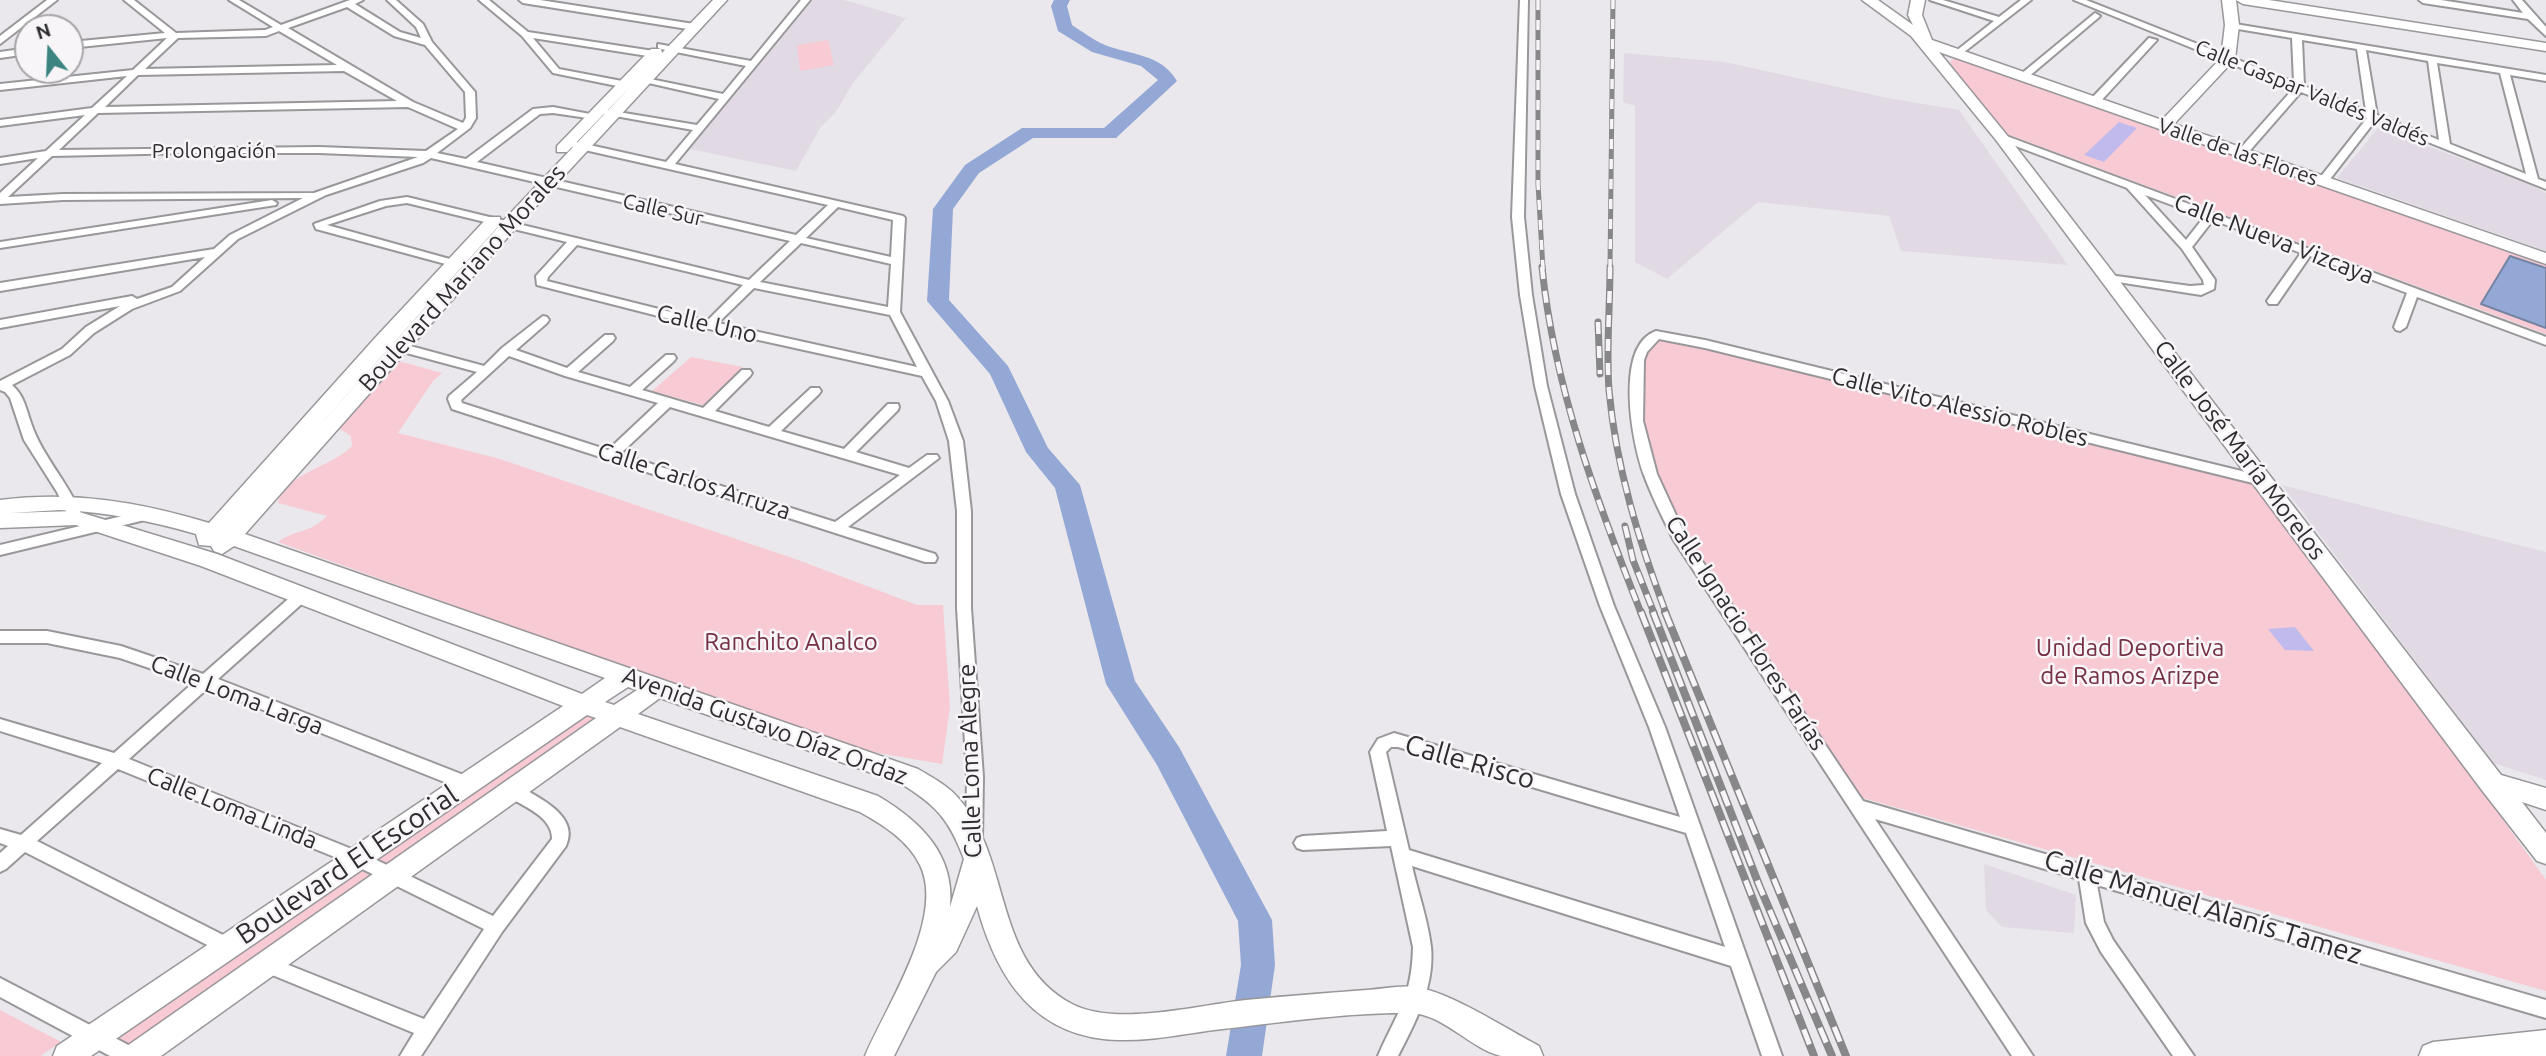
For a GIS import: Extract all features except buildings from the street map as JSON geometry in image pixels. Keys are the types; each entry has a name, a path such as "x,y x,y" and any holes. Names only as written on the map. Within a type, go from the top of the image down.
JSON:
{"street":[{"path":"0,41 53,0"},
{"path":"128,0 175,36"},
{"path":"233,0 409,104 465,128"},
{"path":"330,0 397,34 428,43"},
{"path":"84,44 175,36 239,36 280,30 359,0"},
{"path":"2,386 66,352 90,330 128,306 182,285 214,252 253,226 323,193 403,167 429,154 465,128 471,118 470,92 428,43 420,26 391,0"},
{"path":"483,0 525,34 556,71 633,80 725,97"},
{"path":"523,0 687,26"},
{"name":"Boulevard Mariano Morales","path":"687,26 706,0"},
{"name":"Boulevard Mariano Morales","path":"575,145 594,113 633,80 687,26 720,0"},
{"path":"668,166 806,0"},
{"path":"1524,0 1518,217 1526,295 1541,386 1568,494 1607,606 1657,727 1772,1056"},
{"name":"Calle José María Morelos","path":"1869,0 1901,20 1928,45 2109,278 2546,853"},
{"name":"Calle José María Morelos","path":"1919,0 1915,15 1928,45"},
{"path":"1959,53 2027,0"},
{"name":"Calle Gaspar Valdés Valdés","path":"2078,0 2546,186"},
{"path":"2164,126 2228,60 2232,25 2230,0"},
{"path":"2243,0 2546,47"},
{"path":"2423,0 2528,16"},
{"path":"2516,0 2546,33"},
{"path":"1940,1 1999,20"},
{"path":"2025,76 2095,16"},
{"path":"2232,25 2546,78"},
{"path":"525,34 663,50 753,64"},
{"path":"0,200 175,36"},
{"path":"2242,153 2299,88 2297,36"},
{"path":"2094,102 2152,40"},
{"name":"Valle de las Flores","path":"1928,45 1959,53 2546,258"},
{"path":"2322,181 2372,118 2361,47"},
{"path":"2432,59 2445,146"},
{"path":"0,87 138,71 344,68"},
{"path":"2504,71 2533,180"},
{"name":"Boulevard Mariano Morales","path":"200,558 399,346 501,223 575,145 615,113 633,80"},
{"path":"0,123 97,110 409,104"},
{"path":"467,164 537,111 615,113 699,128"},
{"name":"Calle Nueva Vizcaya","path":"2001,137 2546,341"},
{"path":"453,263 320,227 320,224 384,203 407,200 752,284 894,312 900,221 896,216 575,145"},
{"name":"Prolongación","path":"0,161 50,153 319,150 429,154"},
{"name":"Calle Sur","path":"429,154 540,182 898,262"},
{"path":"2109,278 2202,291 2210,287 2209,280 2186,247 2128,183"},
{"path":"0,245 128,227 323,193"},
{"path":"0,200 90,196 304,196"},
{"path":"709,325 836,203"},
{"path":"2186,247 2211,216"},
{"name":"Boulevard Mariano Morales","path":"222,534 381,342 453,263 501,223"},
{"name":"Calle Uno","path":"574,241 542,276 541,283 709,325 927,373"},
{"path":"0,287 214,252"},
{"path":"2273,301 2307,252"},
{"path":"2400,327 2413,292"},
{"path":"0,324 161,294"},
{"name":"Calle Loma Alegre","path":"879,1056 926,963 946,943 968,897 974,853 975,777 964,608 964,511 956,441 942,401 894,312"},
{"path":"381,342 484,370 543,320"},
{"name":"Calle Vito Alessio Robles","path":"1656,335 2264,481"},
{"name":"Calle Ignacio Flores Farías","path":"1656,335 1641,351 1638,360 1637,421 1650,474 1680,539 2023,1056"},
{"path":"569,373 609,338"},
{"path":"506,351 632,392 911,473"},
{"path":"632,392 670,358"},
{"name":"Calle Carlos Arruza","path":"484,370 454,399 457,406 930,558"},
{"path":"706,414 746,373"},
{"path":"2,386 15,393 35,447 73,510"},
{"path":"771,433 815,391"},
{"path":"611,455 667,402"},
{"path":"846,455 893,407"},
{"path":"838,527 932,458"},
{"name":"Avenida Gustavo Díaz Ordaz","path":"0,507 154,514 222,534 909,776 936,793 954,812 974,853 996,933 1015,968 1035,995 1062,1013 1095,1025 1129,1027 1315,1006 1418,1000"},
{"name":"Avenida Gustavo Díaz Ordaz","path":"0,521 73,510 105,527 200,558 585,705 869,804 900,821 921,842 932,860 937,880 938,903 928,938 926,963"},
{"path":"0,550 154,514"},
{"path":"0,864 203,680 300,597"},
{"name":"Calle Loma Larga","path":"0,637 47,637 121,652 203,680 468,784"},
{"name":"Boulevard El Escorial","path":"67,1056 626,676"},
{"name":"Boulevard El Escorial","path":"137,1056 658,687"},
{"name":"Calle Loma Linda","path":"0,725 114,760 358,859 496,926"},
{"name":"Calle Risco","path":"1418,1000 1423,975 1422,947 1378,752 1388,740 1398,740 1690,827"},
{"path":"2490,782 2546,799"},
{"path":"410,1056 496,926 560,841 561,827 555,819 513,791"},
{"name":"Calle Manuel Alanís Tamez","path":"1859,807 2546,1009"},
{"path":"0,836 24,843 227,946"},
{"path":"1303,844 1399,838"},
{"path":"1403,856 1736,959"},
{"path":"2086,872 2092,912 2107,946 2184,1056"},
{"path":"266,964 428,1030"},
{"path":"0,987 129,1056"},
{"path":"1388,1056 1418,1000 1529,1056"},
{"path":"2433,1056 2546,1044"}],"shaded area":[{"path":"813,0 844,0 906,18 853,83 836,112 820,128 796,171 690,149"},
{"path":"1624,53 1725,62 1888,98 1959,110 2068,265 1901,251 1889,216 1758,202 1667,279 1635,262 1635,106 1623,102"},
{"path":"2378,128 2528,183 2546,193 2546,251 2337,178"},
{"path":"2282,485 2546,552 2546,780 2493,763"},
{"path":"1984,864 2076,895 2074,933 2002,927 1986,910"}],"green space":[{"path":"828,40 834,65 800,71 797,45"},
{"path":"1954,58 1968,59 2546,264 2546,334 2004,133 1952,67 1950,62"},
{"name":"Unidad Deportiva de Ramos Arizpe","path":"1658,338 2262,484 2546,880 2546,991 1856,796 1695,552 1655,480 1641,429 1641,360"},
{"path":"691,357 743,367 703,405 652,391"},
{"name":"Ranchito Analco","path":"395,360 442,373 433,381 398,433 500,459 798,560 917,605 943,605 950,707 942,764 849,748 278,542 315,526 327,516 278,503 289,485 352,446 351,436 340,429"},
{"path":"585,707 615,717 391,874 361,859"},
{"path":"358,861 390,877 136,1056 95,1038"},
{"path":"0,1010 61,1042 40,1056 0,1056"}],"water":[{"path":"2510,256 2546,268 2546,328 2481,304"}],"waterway":[{"path":"1062,0 1059,6 1064,27 1098,48 1147,62 1163,73 1168,81 1109,134 1029,132 972,169 943,209 938,301 1000,371 1038,452 1067,485 1121,684 1168,756 1255,920 1258,965 1244,1056"}],"railway":[{"path":"1538,0 1538,184 1543,269"},
{"path":"1610,269 1613,0"},
{"path":"1542,267 1556,356 1567,400 1594,486 1641,613"},
{"path":"1610,267 1608,360 1612,419 1630,504 1666,613"},
{"path":"1598,322 1600,374"},
{"path":"1625,526 1633,560 1654,613"},
{"path":"1641,612 1814,1056"},
{"path":"1653,612 1759,885 1832,1056"},
{"path":"1665,612 1846,1056"}]}
